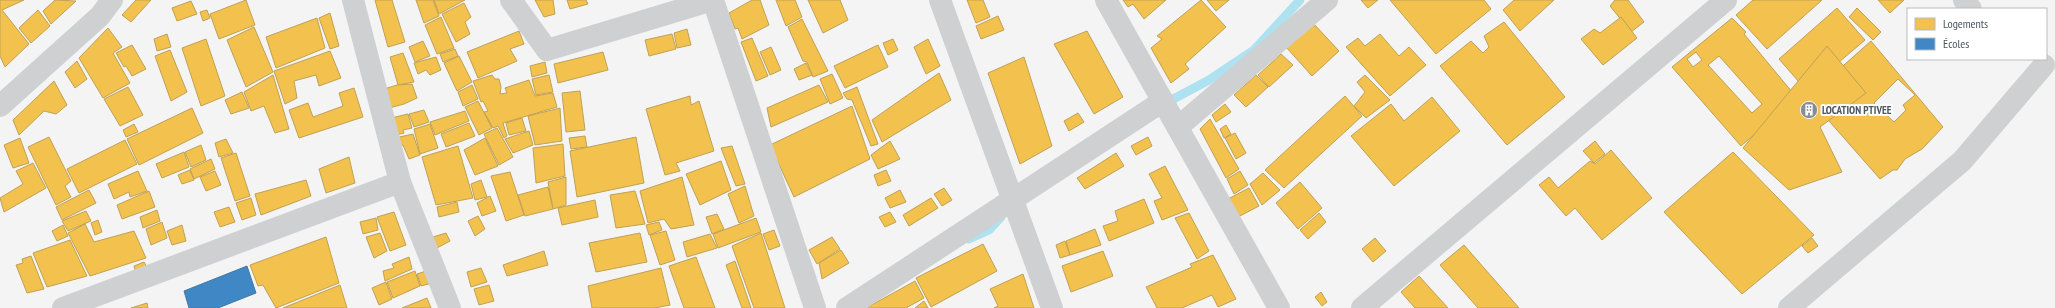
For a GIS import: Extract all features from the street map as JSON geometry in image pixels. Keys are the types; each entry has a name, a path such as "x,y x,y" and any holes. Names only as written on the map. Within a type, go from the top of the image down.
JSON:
{"street":[{"path":"353,0 400,182 450,308"},
{"path":"511,0 547,50 713,0 815,308"},
{"path":"940,0 1052,308"},
{"path":"1106,0 1279,308"},
{"path":"1178,127 1327,0"},
{"path":"1362,308 1726,0"},
{"path":"1964,0 1971,8"},
{"path":"0,106 102,5"},
{"path":"1789,308 1962,161 2045,62"},
{"path":"847,308 1163,100"},
{"path":"64,308 400,182"}],"building: Logements":[{"path":"0,0 24,0 2,10 29,44 5,67 0,56"},
{"path":"55,0 76,1 51,24 43,11"},
{"path":"136,0 151,0 131,22 122,15"},
{"path":"246,0 255,25 219,39 210,14"},
{"path":"375,0 392,0 405,42 388,47"},
{"path":"416,0 433,0 439,16 424,23"},
{"path":"434,0 465,0 439,14"},
{"path":"535,0 553,0 555,14 544,17"},
{"path":"567,0 586,0 588,4 570,9"},
{"path":"752,0 760,0 769,25 742,39 738,28 735,29 729,13"},
{"path":"776,0 795,0 802,17 786,26"},
{"path":"808,0 840,0 848,20 823,33"},
{"path":"967,0 983,0 990,17 976,23"},
{"path":"1123,0 1166,0 1144,19 1133,4 1128,7"},
{"path":"1201,0 1226,27 1185,64 1189,69 1171,83 1151,48 1162,39 1157,36"},
{"path":"1207,0 1229,0 1216,11"},
{"path":"1361,0 1378,0 1368,8"},
{"path":"1390,0 1484,0 1491,9 1436,54"},
{"path":"1514,0 1554,0 1520,31 1503,10"},
{"path":"1615,0 1628,0 1644,22 1631,32 1610,6"},
{"path":"1753,0 1822,0 1767,49 1736,15"},
{"path":"1878,0 1904,0 1890,13"},
{"path":"191,1 197,14 177,21 172,8"},
{"path":"464,3 471,17 465,22 470,34 456,42 442,14"},
{"path":"1837,8 1865,40 1806,90 1779,59"},
{"path":"1857,8 1881,32 1873,40 1849,17"},
{"path":"38,10 50,26 31,43 19,28"},
{"path":"207,10 210,18 203,21 200,12"},
{"path":"330,13 339,46 330,49 319,18"},
{"path":"998,16 1004,30 981,39 976,26"},
{"path":"441,17 454,48 437,54 425,25"},
{"path":"1621,17 1637,38 1603,65 1581,39 1594,29 1600,33"},
{"path":"317,18 325,48 276,68 266,37"},
{"path":"1732,18 1746,32 1744,34 1797,98 1741,146 1672,67","holes":["1696,52 1702,60 1693,67 1687,59","1719,56 1762,104 1752,113 1708,65"]},
{"path":"802,19 828,71 813,77 807,62 803,61 788,27"},
{"path":"1504,22 1565,97 1507,145 1440,66 1471,41 1483,53 1489,47 1484,36"},
{"path":"1313,23 1339,51 1312,76 1286,47"},
{"path":"254,27 273,72 246,87 227,40"},
{"path":"108,28 122,47 113,53 130,83 103,98 79,58"},
{"path":"687,29 691,45 677,48 674,33"},
{"path":"519,31 524,44 510,49 517,61 478,78 467,52"},
{"path":"1087,31 1123,97 1094,114 1054,44"},
{"path":"167,34 171,47 157,51 154,39"},
{"path":"672,34 676,49 649,56 645,40"},
{"path":"1380,34 1399,56 1409,47 1426,65 1390,96 1346,47 1358,38 1365,46"},
{"path":"752,38 768,76 756,81 741,42"},
{"path":"206,39 225,96 201,106 182,48"},
{"path":"893,39 898,50 888,55 883,43"},
{"path":"928,39 940,66 926,74 914,47"},
{"path":"423,41 430,56 415,62 409,47"},
{"path":"1871,41 1943,127 1922,149 1905,159 1897,170 1893,170 1880,179 1808,97","holes":["1898,79 1915,95 1903,105 1906,110 1894,122 1874,103"]},
{"path":"132,45 146,69 132,76 126,66 124,67 116,53"},
{"path":"878,45 888,67 845,88 834,66"},
{"name":"LOCATION PTIVEE","path":"1827,46 1866,93 1820,127 1842,172 1789,190 1743,148"},
{"path":"771,47 781,70 770,75 760,52"},
{"path":"455,49 458,56 443,62 440,54"},
{"path":"170,50 187,92 171,101 155,56"},
{"path":"330,51 341,78 319,86 316,75 294,81 297,98 285,104 274,71"},
{"path":"603,52 608,70 558,83 554,64"},
{"path":"403,53 414,82 398,85 390,57"},
{"path":"1281,54 1293,65 1269,87 1258,75"},
{"path":"459,56 472,82 457,91 444,63"},
{"path":"436,57 441,70 430,75 426,70 418,74 414,63"},
{"path":"1024,57 1052,146 1020,164 988,73"},
{"path":"77,61 87,79 75,88 65,72"},
{"path":"545,62 547,73 532,77 530,66"},
{"path":"806,63 812,75 799,80 794,69"},
{"path":"939,73 951,100 882,142 872,120"},
{"path":"832,74 843,98 830,104 820,79"},
{"path":"273,75 289,129 275,133 264,106 251,111 244,92"},
{"path":"492,75 495,79 499,79 501,87 500,94 507,93 505,88 529,80 535,96 553,93 557,107 503,123 507,136 504,138 498,126 493,128 484,112 488,111 483,101 481,102 473,81"},
{"path":"549,75 553,92 536,95 532,79"},
{"path":"1256,75 1268,87 1246,107 1234,95"},
{"path":"1365,75 1390,100 1366,118 1354,106 1365,92 1357,82"},
{"path":"54,81 67,105 56,114 44,111 19,135 13,120"},
{"path":"412,84 417,98 404,104 389,108 384,89 397,85"},
{"path":"472,85 478,99 463,106 458,92"},
{"path":"819,85 828,102 771,127 767,108"},
{"path":"128,87 143,115 120,126 104,99"},
{"path":"857,87 878,144 871,146 852,100 847,99 843,93"},
{"path":"354,88 363,117 299,138 289,110 308,103 313,117 343,106 339,93"},
{"path":"580,91 585,130 566,132 562,93"},
{"path":"242,92 249,108 231,114 225,100"},
{"path":"690,96 691,105 699,101 714,151 676,163 680,171 665,175 646,109"},
{"path":"1345,96 1362,116 1284,188 1265,170"},
{"path":"1432,97 1460,131 1394,186 1351,136 1391,104 1404,121"},
{"path":"478,101 492,128 479,135 465,107"},
{"path":"1225,104 1231,112 1216,122 1212,115"},
{"path":"852,106 870,159 794,197 770,145"},
{"path":"192,108 203,133 139,165 127,139"},
{"path":"560,108 562,141 535,145 528,116"},
{"path":"424,110 429,122 414,127 409,114"},
{"path":"465,111 469,121 435,135 430,122"},
{"path":"1078,113 1084,122 1069,131 1064,121"},
{"path":"408,114 412,128 403,130 404,133 396,135 391,118"},
{"path":"522,118 526,131 509,135 506,123"},
{"path":"1210,119 1239,169 1226,178 1200,129"},
{"path":"469,123 475,136 446,147 441,134"},
{"path":"134,124 138,132 126,137 123,130"},
{"path":"430,124 438,148 420,154 414,129"},
{"path":"1226,125 1231,134 1224,138 1220,129"},
{"path":"497,128 513,157 499,165 484,134"},
{"path":"529,131 533,145 513,153 505,139"},
{"path":"1235,133 1246,153 1236,159 1225,138"},
{"path":"413,134 420,155 409,159 403,145 398,147 395,138"},
{"path":"585,136 587,147 571,149 569,138"},
{"path":"49,137 71,181 65,186 71,197 56,205 28,147"},
{"path":"636,137 644,183 577,197 570,151"},
{"path":"1148,137 1152,146 1136,155 1131,146"},
{"path":"20,138 29,163 13,168 4,145"},
{"path":"485,138 498,166 475,175 464,150"},
{"path":"226,139 233,153 219,157 215,143"},
{"path":"125,140 137,164 79,193 67,169"},
{"path":"890,141 900,159 878,169 871,155"},
{"path":"1595,141 1605,154 1594,163 1583,151"},
{"path":"563,144 565,176 536,183 533,148"},
{"path":"201,145 206,160 191,167 185,152"},
{"path":"458,146 473,198 436,205 422,157"},
{"path":"732,146 745,184 736,186 721,148"},
{"path":"1611,150 1652,198 1602,240 1575,208 1566,216 1539,185 1549,177 1558,188 1590,161 1595,164"},
{"path":"184,152 189,167 162,178 156,164"},
{"path":"1733,152 1814,235 1742,294 1664,212"},
{"path":"236,153 250,196 235,201 221,158"},
{"path":"1116,153 1124,166 1085,189 1077,178"},
{"path":"349,157 355,183 326,193 319,169"},
{"path":"211,159 215,169 194,179 190,169"},
{"path":"721,161 731,190 700,205 686,174"},
{"path":"33,163 46,188 4,212 0,198 23,184 16,171"},
{"path":"1165,166 1188,210 1162,220 1154,201 1162,198 1149,174"},
{"path":"190,170 194,180 182,184 178,175"},
{"path":"886,170 891,181 878,186 874,175"},
{"path":"138,171 147,191 130,197 129,192 114,199 108,184"},
{"path":"215,171 221,185 206,191 200,177"},
{"path":"1240,171 1248,185 1234,194 1227,179"},
{"path":"510,172 524,215 506,221 491,176"},
{"path":"1263,173 1280,190 1262,205 1250,184"},
{"path":"566,177 566,205 553,209 548,182"},
{"path":"682,177 694,225 671,229 664,219 648,223 640,191"},
{"path":"306,180 311,196 261,215 255,194"},
{"path":"481,180 487,197 475,200 471,184"},
{"path":"1300,182 1322,208 1298,229 1276,203"},
{"path":"745,186 754,216 739,223 728,194"},
{"path":"548,187 553,209 525,216 518,195"},
{"path":"944,188 952,200 942,206 934,194"},
{"path":"1249,188 1259,206 1238,217 1228,199"},
{"path":"89,190 96,203 62,220 56,207"},
{"path":"900,190 906,202 890,208 885,198"},
{"path":"149,191 155,207 122,219 117,205"},
{"path":"635,191 645,224 616,228 610,195"},
{"path":"490,196 496,211 482,216 477,203"},
{"path":"251,198 256,215 242,220 236,203"},
{"path":"931,198 938,208 909,226 903,215"},
{"path":"1144,199 1154,223 1109,241 1103,226 1118,221 1115,211"},
{"path":"595,200 598,217 562,225 558,208"},
{"path":"457,202 459,212 439,217 437,207"},
{"path":"229,207 235,222 220,227 214,212"},
{"path":"157,210 160,221 143,228 140,217"},
{"path":"86,211 91,221 68,231 62,221"},
{"path":"394,212 406,245 390,251 377,217"},
{"path":"890,212 896,222 885,227 879,217"},
{"path":"1189,213 1209,251 1197,259 1175,218"},
{"path":"1319,213 1326,222 1308,239 1300,230"},
{"path":"717,214 724,229 712,234 706,217"},
{"path":"478,216 485,229 475,236 468,221"},
{"path":"376,218 378,230 363,234 360,222"},
{"path":"756,218 761,232 718,248 713,234"},
{"path":"98,220 102,232 95,235 91,223"},
{"path":"162,222 167,238 151,245 146,229"},
{"path":"659,222 662,230 649,235 646,225"},
{"path":"85,224 94,242 134,231 146,258 90,276 68,233"},
{"path":"63,225 68,236 57,241 52,231"},
{"path":"182,225 186,241 172,245 167,231"},
{"path":"1095,229 1101,245 1070,255 1066,241"},
{"path":"774,230 780,246 769,250 763,234"},
{"path":"666,231 675,260 660,265 650,235"},
{"path":"380,233 387,251 374,258 366,237"},
{"path":"446,233 450,241 437,248 433,237"},
{"path":"640,233 647,262 596,272 589,243"},
{"path":"761,233 785,308 754,308 732,246"},
{"path":"710,234 717,248 687,257 683,242"},
{"path":"326,237 339,283 276,308 263,285 258,286 250,265"},
{"path":"832,237 840,249 817,264 809,250"},
{"path":"1375,238 1386,251 1373,262 1362,249"},
{"path":"1812,238 1818,246 1808,253 1802,246"},
{"path":"70,240 87,276 47,287 33,253"},
{"path":"1065,241 1070,255 1060,258 1056,245"},
{"path":"983,244 997,271 931,307 916,278"},
{"path":"1464,245 1519,308 1478,308 1440,265"},
{"path":"841,250 849,263 822,279 819,263"},
{"path":"544,251 548,265 507,276 503,265"},
{"path":"1103,251 1113,276 1071,292 1062,266"},
{"path":"1213,255 1236,299 1218,307 1212,295 1182,308 1157,308 1146,287 1192,267 1190,264"},
{"path":"31,256 44,289 27,293 16,265 23,263 22,259"},
{"path":"409,257 412,269 385,281 383,271 394,268 392,264"},
{"path":"696,257 715,308 684,308 669,266"},
{"path":"735,261 751,308 742,308 726,265"},
{"path":"144,262 148,269 136,274 134,266"},
{"path":"481,268 487,282 471,287 467,272"},
{"path":"661,268 670,305 655,308 592,308 588,286"},
{"path":"415,271 420,286 393,298 387,282"},
{"path":"426,271 432,283 421,286 417,274"},
{"path":"1023,274 1034,308 994,308 998,306 990,289"},
{"path":"1419,276 1448,308 1415,308 1401,292"},
{"path":"915,281 924,298 906,308 866,308"},
{"path":"386,282 392,299 379,305 372,288"},
{"path":"340,285 347,308 283,308"},
{"path":"489,285 494,301 479,305 474,289"},
{"path":"1321,292 1327,302 1322,306 1315,297"},
{"path":"427,298 431,308 402,308"},
{"path":"924,301 928,308 915,308"},
{"path":"147,303 148,308 131,308"}],"building: Écoles":[{"path":"247,266 256,293 218,308 189,308 184,291"}],"waterway":[{"path":"1164,104 1209,80 1254,50 1300,0"},
{"path":"969,239 989,230 1001,217"}],"place":[{"name":"LOCATION PTIVEE","path":"1809,110"}]}
